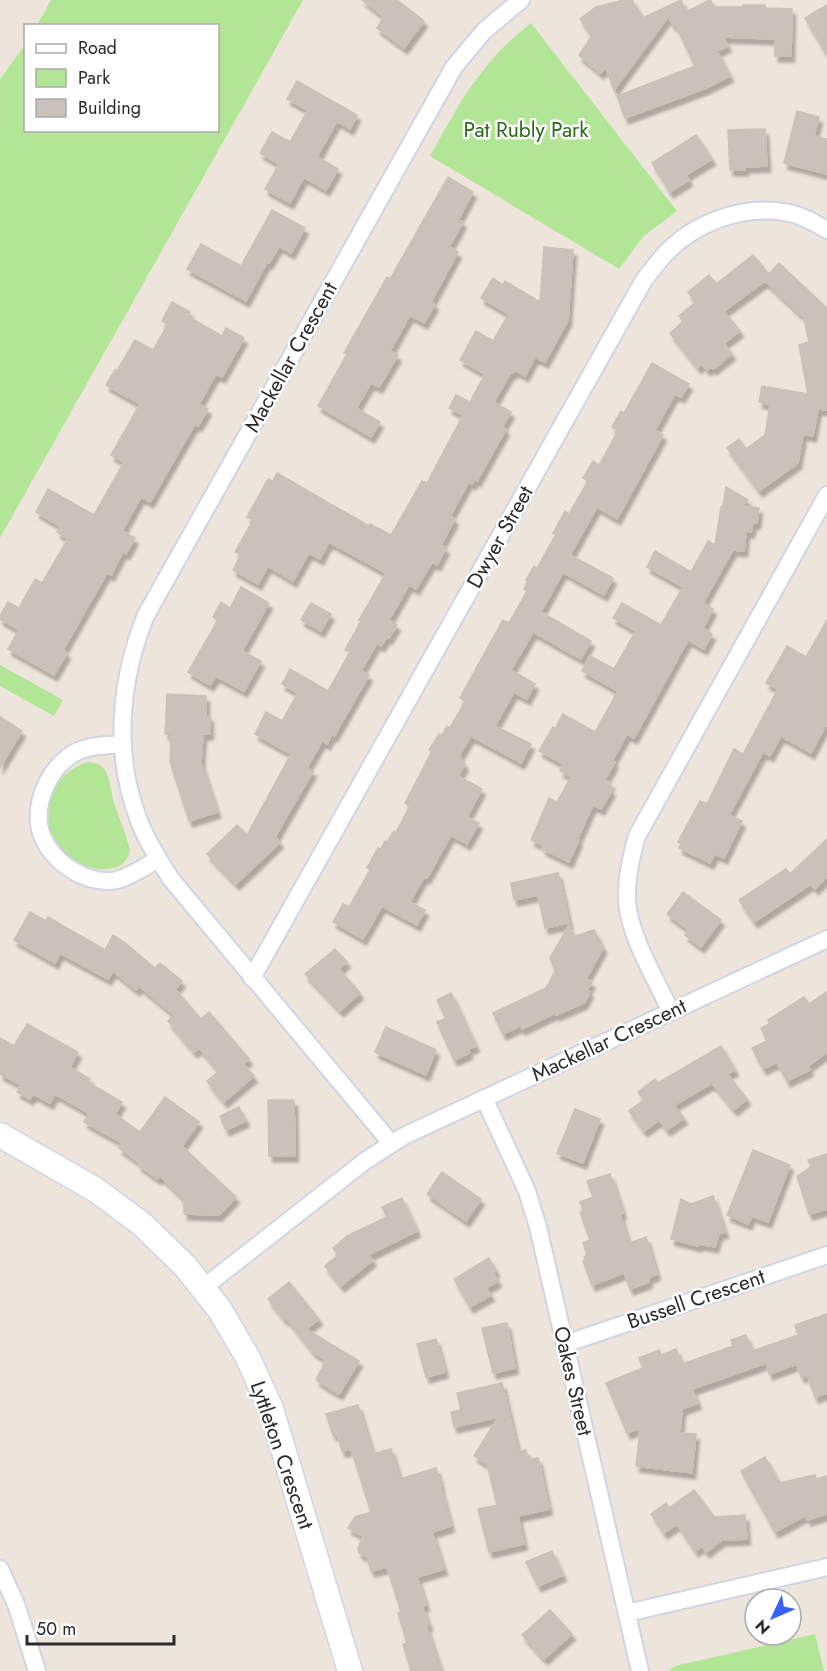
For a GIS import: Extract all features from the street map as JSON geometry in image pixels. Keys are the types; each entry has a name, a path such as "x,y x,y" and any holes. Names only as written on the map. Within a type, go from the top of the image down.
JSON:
{"street":[{"name":"Mackellar Crescent","path":"391,1143 252,978 158,860 135,810 129,790 123,744 123,701 137,636 146,615 454,67 484,31 521,0"},
{"name":"Dwyer Street","path":"252,978 644,280 666,253 693,232 723,217 755,211 785,212 813,221 827,230"},
{"path":"671,1012 639,943 629,915 628,868 637,836 827,495"},
{"path":"123,744 78,751 54,770 42,797 39,824 41,833 56,858 69,870 92,879 116,880 158,860"},
{"name":"Mackellar Crescent","path":"203,1288 391,1143 827,939"},
{"name":"Oakes Street","path":"484,1098 527,1191 538,1227 640,1671"},
{"name":"Lyttleton Crescent","path":"0,1135 96,1190 143,1225 185,1266 220,1310 248,1358 271,1409 350,1671"},
{"name":"Bussell Crescent","path":"565,1344 827,1255"},
{"path":"627,1612 827,1567"},
{"path":"0,1569 16,1604 38,1671"}],"green space":[{"path":"51,0 303,0 0,538 0,79 24,46 24,132 219,132 219,24 38,24"},
{"name":"Pat Rubly Park","path":"531,23 677,211 644,236 619,269 430,156 462,100 485,68 513,38"},
{"path":"0,665 63,700 54,716 0,686"},
{"path":"88,762 99,765 106,772 129,845 128,857 123,863 107,869 89,867 72,860 58,847 48,826 48,802 52,791 67,773"},
{"path":"815,1634 824,1671 669,1671 675,1666 758,1647 803,1647 803,1637"}],"building":[{"path":"362,0 397,0 424,21 404,48 377,28 384,17"},
{"path":"632,0 643,18 681,0 686,12 710,0 715,7 765,5 765,8 792,9 791,56 775,56 775,39 723,37 728,46 717,51 730,76 706,88 625,118 617,96 695,66 675,24 673,25 668,17 614,90 606,68 600,73 579,55 592,36 580,19 596,7"},
{"path":"827,5 827,55 805,18"},
{"path":"297,81 357,115 350,129 337,121 317,157 338,169 326,190 304,177 290,203 265,189 279,164 260,153 272,132 290,142 308,110 287,99"},
{"path":"797,111 819,117 814,136 827,139 827,174 784,163"},
{"path":"765,129 767,166 730,170 728,130"},
{"path":"696,135 712,159 686,175 689,180 670,192 652,163"},
{"path":"448,177 473,192 458,220 463,222 449,247 458,252 431,302 435,304 424,323 410,315 390,351 398,355 379,387 371,383 356,408 380,422 371,437 318,406 347,354 344,353 387,277 390,279"},
{"path":"272,210 305,228 291,253 279,246 269,263 267,262 246,301 187,269 201,244 241,266"},
{"path":"544,247 573,250 568,320 545,362 535,357 525,376 515,370 511,372 494,402 511,412 502,427 506,429 477,481 475,479 472,484 469,482 450,516 455,519 441,545 446,548 437,565 432,562 416,589 409,585 389,620 397,625 381,646 377,643 361,671 369,675 334,736 332,734 327,744 322,741 307,768 313,771 275,837 280,842 236,884 207,854 237,825 247,835 291,754 255,734 266,712 282,721 298,693 282,684 290,669 328,691 350,652 345,650 361,621 359,620 386,573 329,542 320,559 309,553 293,581 268,566 258,584 233,570 241,555 235,552 253,520 247,517 268,479 273,481 277,473 369,526 370,524 391,535 422,481 427,483 463,415 449,408 456,395 470,402 485,374 460,360 476,331 493,341 509,314 481,298 493,278 503,285 505,281 540,302"},
{"path":"753,255 769,274 779,263 827,308 827,410 818,409 813,436 803,434 798,463 759,491 727,448 739,439 746,449 765,435 770,405 759,402 762,386 808,394 799,345 809,342 804,318 765,281 724,311 740,331 724,343 732,354 713,369 711,367 707,370 701,363 698,368 670,333 683,322 679,316 696,302 688,292 709,275 716,284"},
{"path":"172,302 190,312 187,316 222,336 226,328 244,338 222,377 216,374 199,404 208,409 198,426 195,424 150,502 141,497 122,531 135,538 126,554 123,552 111,575 107,573 63,650 67,653 54,675 8,649 19,630 0,619 0,616 8,602 19,608 35,579 42,583 68,539 57,532 60,526 36,512 48,489 94,515 124,462 111,455 140,404 106,385 135,340 153,350 168,324 162,321"},
{"path":"652,363 689,384 681,397 675,394 655,430 663,435 617,519 597,507 570,555 613,578 604,595 563,572 541,612 591,641 581,659 533,632 511,670 535,684 527,699 514,692 495,726 531,744 521,763 471,736 459,756 465,765 458,776 482,789 467,817 479,823 467,844 451,835 427,878 424,877 410,902 425,910 417,925 382,906 363,939 333,922 343,904 349,907 370,870 367,868 378,848 381,849 385,841 387,842 394,831 396,832 410,806 405,803 432,751 429,750 439,734 442,735 447,726 450,728 465,701 460,698 479,663 503,620 509,623 527,591 524,589 528,581 526,580 534,566 537,568 556,534 553,533 565,511 569,514 588,481 583,478 593,461 599,465 618,431 612,427 621,411 624,413"},
{"path":"726,487 748,500 740,506 759,508 757,523 753,523 751,532 746,532 744,551 733,550 703,603 713,609 703,628 712,634 704,649 688,640 634,738 627,734 612,761 615,762 605,780 611,783 608,788 612,790 601,809 593,805 569,862 542,849 544,846 531,840 549,798 557,802 571,777 560,771 563,764 539,751 563,714 595,732 618,691 582,671 590,656 614,669 636,631 613,618 622,603 661,625 683,587 647,567 655,551 691,572 708,541 715,545"},
{"path":"241,587 269,603 242,651 261,661 244,691 216,676 210,685 188,672 218,620 213,617 221,602 230,608"},
{"path":"311,603 331,614 321,631 301,620"},
{"path":"827,620 827,723 811,753 781,736 770,756 763,752 729,815 742,821 724,858 715,854 710,863 679,848 681,844 678,842 700,801 707,804 734,749 743,754 778,689 766,683 787,646 806,657"},
{"path":"167,694 206,696 206,716 210,716 210,734 203,734 201,763 217,812 189,821 170,762 171,734 165,734"},
{"path":"0,717 22,731 0,767"},
{"path":"827,839 827,877 815,889 811,884 754,922 739,900 786,869 790,874"},
{"path":"558,873 569,923 545,928 538,895 514,900 511,883"},
{"path":"683,892 721,920 701,947 685,935 689,930 667,914"},
{"path":"30,912 46,921 48,917 105,950 113,935 155,968 160,963 182,981 175,989 201,1019 209,1012 249,1059 243,1064 254,1076 224,1102 207,1081 219,1071 199,1048 194,1052 168,1021 174,1015 139,986 136,990 113,971 108,979 60,953 55,963 14,940"},
{"path":"569,925 572,937 594,930 603,948 586,979 592,982 587,990 590,992 584,1003 556,1015 555,1013 522,1029 520,1026 503,1034 493,1013 546,988 555,971 550,958"},
{"path":"335,949 347,962 339,969 360,993 340,1011 305,974"},
{"path":"827,992 827,1052 808,1066 810,1070 787,1081 777,1062 763,1069 752,1048 767,1041 761,1028 769,1024 768,1020 804,997 809,1004"},
{"path":"451,993 476,1046 468,1049 469,1053 454,1060 437,1022 446,1018 437,1000"},
{"path":"27,1024 78,1052 70,1067 90,1079 87,1082 122,1102 115,1114 140,1132 165,1097 199,1122 182,1146 236,1197 219,1215 184,1214 184,1199 160,1176 158,1179 119,1148 122,1143 84,1122 89,1113 55,1094 50,1103 33,1094 30,1099 17,1092 21,1085 0,1074 0,1038 14,1046"},
{"path":"386,1027 436,1050 426,1075 375,1052"},
{"path":"721,1046 735,1070 727,1074 747,1099 734,1110 712,1083 674,1105 684,1118 667,1130 659,1120 644,1131 629,1111 644,1100 638,1092 655,1079 658,1083"},
{"path":"268,1100 294,1100 295,1156 269,1156"},
{"path":"239,1107 246,1121 226,1130 220,1116"},
{"path":"575,1109 600,1119 583,1163 557,1153"},
{"path":"753,1150 790,1165 768,1222 752,1216 748,1224 727,1215"},
{"path":"827,1154 827,1209 809,1214 797,1176 811,1167 808,1160"},
{"path":"442,1172 481,1199 466,1221 427,1194"},
{"path":"610,1174 623,1213 620,1215 629,1243 646,1237 657,1274 648,1278 649,1282 630,1289 624,1273 592,1285 583,1261 586,1260 584,1257 587,1255 583,1243 590,1240 580,1212 583,1211 580,1202 593,1197 587,1181"},
{"path":"713,1196 725,1232 719,1234 715,1247 699,1244 698,1246 671,1239 681,1199 691,1204"},
{"path":"402,1198 417,1231 368,1255 373,1260 341,1286 325,1266 338,1255 333,1248 347,1236 387,1217 382,1207"},
{"path":"489,1258 498,1281 486,1288 491,1295 470,1307 454,1279"},
{"path":"289,1282 319,1319 306,1329 359,1361 339,1394 316,1380 326,1360 312,1351 268,1299"},
{"path":"827,1314 827,1393 815,1397 807,1375 801,1377 797,1364 769,1374 766,1363 692,1389 698,1403 682,1409 680,1433 696,1434 692,1473 636,1466 640,1428 627,1433 606,1383 643,1368 639,1358 659,1350 661,1355 676,1349 682,1364 733,1346 731,1340 746,1335 752,1351 798,1335 795,1325"},
{"path":"507,1323 515,1368 493,1373 482,1328"},
{"path":"436,1339 445,1372 426,1377 417,1344"},
{"path":"502,1383 518,1452 526,1450 528,1460 538,1458 549,1509 518,1516 524,1544 489,1552 478,1509 497,1505 487,1464 474,1456 498,1417 454,1427 451,1412 461,1410 457,1393"},
{"path":"358,1405 373,1454 391,1449 400,1479 436,1468 451,1526 432,1532 444,1569 417,1577 426,1605 422,1606 429,1625 426,1626 441,1671 411,1671 403,1644 407,1643 398,1613 401,1612 387,1567 371,1571 367,1557 359,1553 358,1548 363,1536 348,1528 355,1517 371,1512 351,1449 342,1451 337,1434 333,1435 326,1414"},
{"path":"765,1457 780,1483 815,1475 816,1479 827,1476 827,1514 807,1520 806,1515 775,1532 741,1471"},
{"path":"694,1490 714,1517 745,1515 747,1539 722,1540 706,1552 702,1546 695,1551 677,1524 664,1533 651,1514 666,1503 669,1508"},
{"path":"552,1551 563,1575 538,1586 526,1562"},
{"path":"550,1610 572,1634 544,1659 522,1635"}]}
